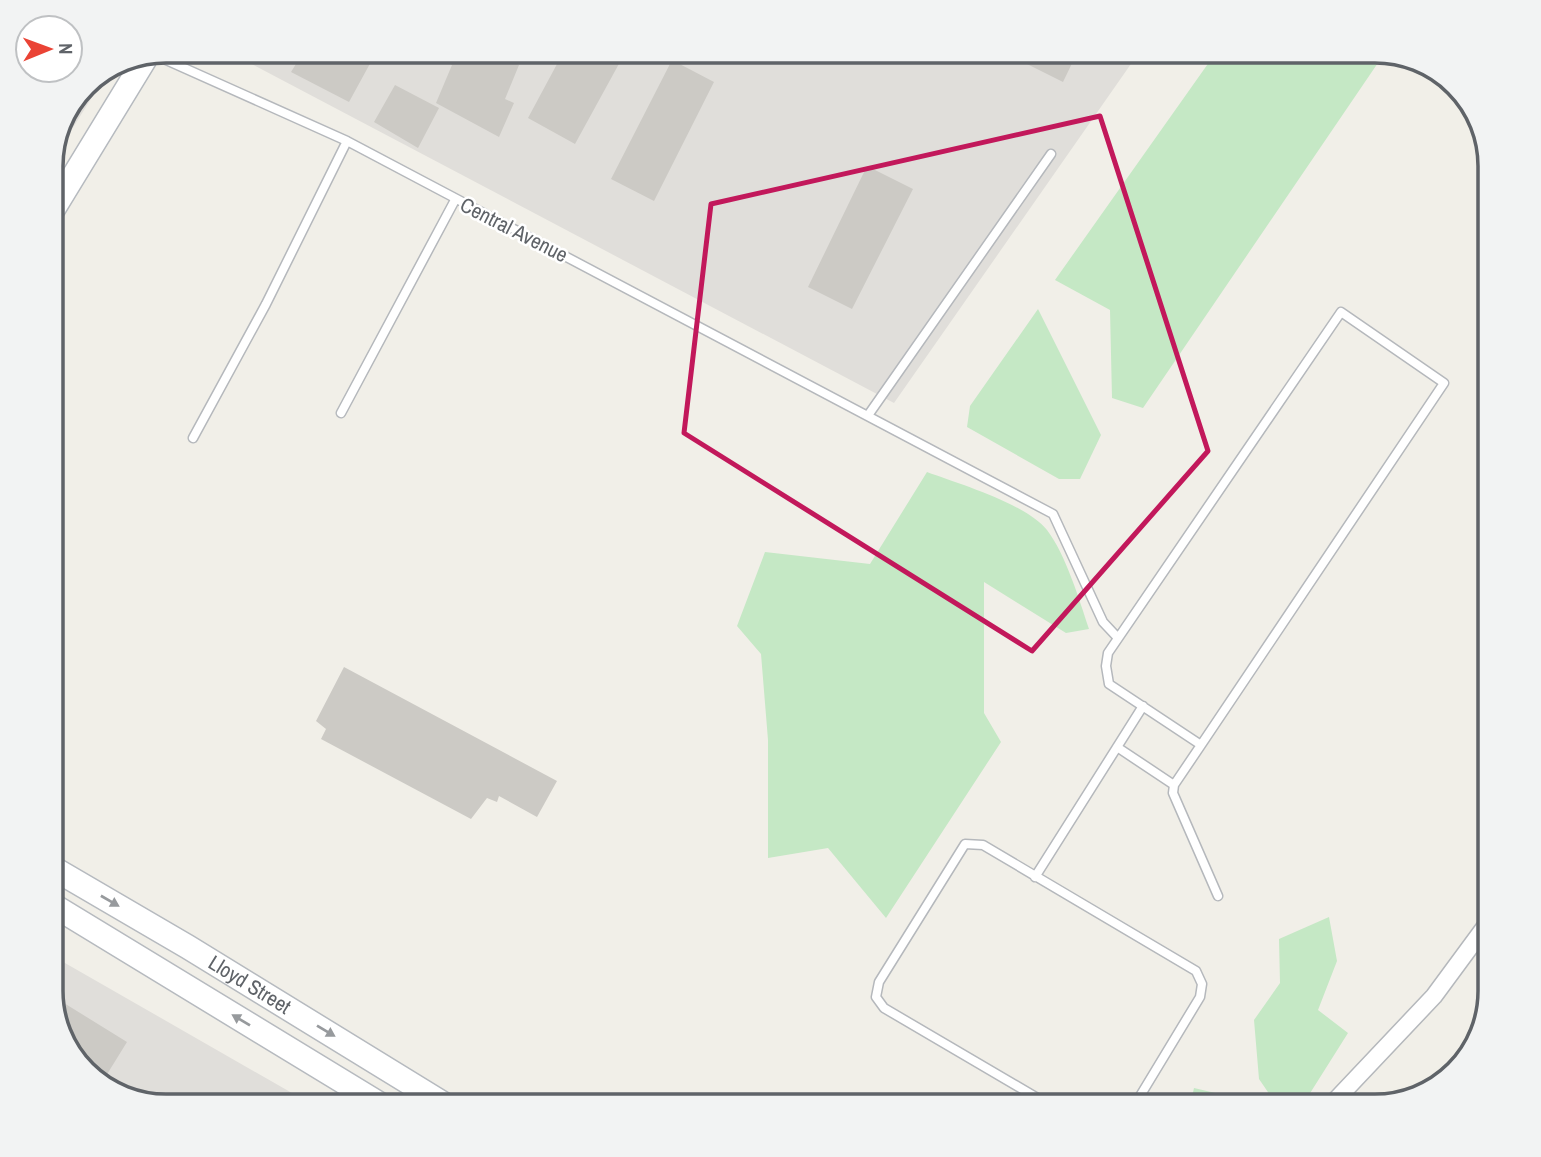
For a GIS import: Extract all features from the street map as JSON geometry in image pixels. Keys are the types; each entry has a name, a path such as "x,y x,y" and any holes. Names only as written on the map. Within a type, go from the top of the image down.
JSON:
{"main road":[{"path":"63,193 140,67"},
{"name":"Lloyd Street","path":"63,874 427,1094"},
{"name":"Lloyd Street","path":"63,911 363,1094"}],"street":[{"path":"1341,1094 1434,996 1478,936"}],"lane":[{"name":"Central Avenue","path":"173,63 347,141 455,200 869,414 1053,514 1103,622 1118,638"},
{"path":"193,438 266,304 347,141"},
{"path":"869,414 1051,154"},
{"path":"341,413 455,200"},
{"path":"1201,745 1110,684 1106,666 1108,653 1341,312 1444,383 1201,745 1174,785 1173,793 1218,896"},
{"path":"1035,877 1143,706"},
{"path":"1117,747 1174,785"},
{"path":"1031,1094 884,1008 876,997 879,982 965,844 983,845 1196,971 1202,984 1200,997 1141,1094"}],"highlighted area":[{"path":"1100,116 1208,451 1032,651 684,433 711,204"}],"shaded area":[{"path":"250,63 1132,63 894,403"},
{"path":"96,90 69,135 80,109"},
{"path":"63,962 292,1093 166,1094 133,1089 115,1080 93,1064 74,1036 63,998"}],"green space":[{"path":"1209,63 1378,63 1143,408 1112,398 1110,310 1055,280"},
{"path":"1038,309 1101,435 1080,479 1059,479 967,427 970,406"},
{"path":"927,472 1008,503 1037,520 1054,540 1066,564 1089,629 1066,633 984,582 984,713 1001,742 886,918 828,848 768,858 768,740 761,654 737,626 765,552 870,564"},
{"path":"1329,917 1337,961 1318,1010 1348,1033 1310,1094 1269,1094 1259,1079 1254,1020 1280,983 1279,939"},
{"path":"1194,1088 1220,1094 1193,1094"}],"building":[{"path":"297,63 370,63 349,102 291,72"},
{"path":"448,63 519,65 505,99 514,103 499,137 436,103 452,65"},
{"path":"558,63 619,63 575,144 528,118"},
{"path":"670,63 678,63 714,82 654,201 611,179"},
{"path":"1025,63 1072,63 1063,82"},
{"path":"395,85 439,108 418,148 374,122"},
{"path":"867,166 913,189 852,309 808,287"},
{"path":"344,667 557,781 537,817 499,796 497,802 487,798 471,819 321,739 326,729 316,721"},
{"path":"64,1003 127,1042 107,1075 103,1073 84,1054 74,1036"}]}
